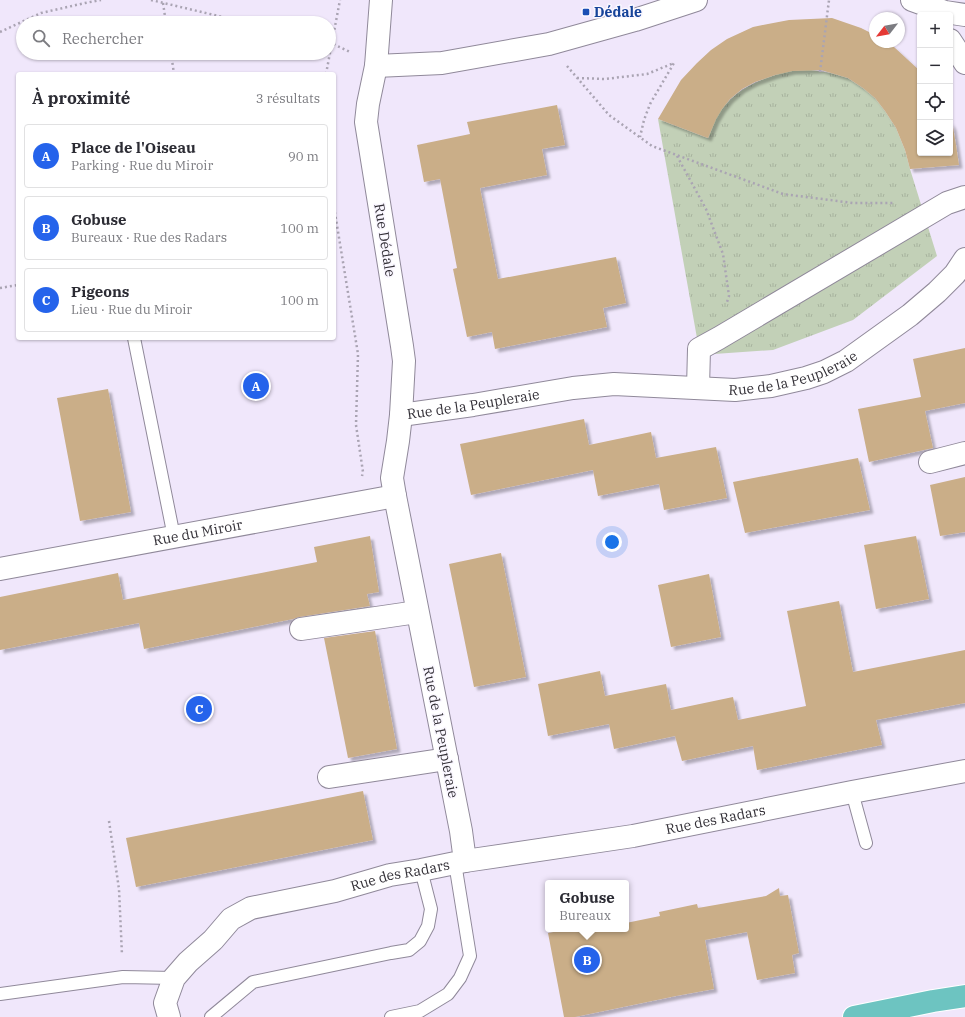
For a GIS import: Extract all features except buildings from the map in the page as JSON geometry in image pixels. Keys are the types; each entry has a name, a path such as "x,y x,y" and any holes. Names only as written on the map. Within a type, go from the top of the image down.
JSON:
{"main road":[{"path":"854,1017 965,996"}],"street":[{"name":"Rue Dédale","path":"381,0 376,66 366,122 404,361 401,415"},
{"path":"376,66 442,63 548,44 635,20 696,0"},
{"path":"920,6 965,15"},
{"path":"953,44 965,62"},
{"path":"698,388 699,349 947,203 965,198"},
{"name":"Rue de la Peupleraie","path":"460,862 461,831 392,478 401,415 473,405 573,388 614,384 735,390 771,386 806,378 824,372 846,361 910,315 962,272"},
{"path":"930,462 965,453"},
{"name":"Rue du Miroir","path":"0,569 395,496"},
{"path":"301,629 417,612"},
{"path":"329,777 447,759"},
{"name":"Rue des Radars","path":"174,978 188,962 214,940 231,919 251,908 335,891 390,875 460,862 633,836 965,770"},
{"path":"169,1017 165,1003 174,978"}],"lane":[{"path":"134,340 174,537"},
{"path":"852,792 866,843"},
{"name":"Rue des Radars","path":"391,1017 420,1012 448,994 460,978 470,956 460,862"},
{"path":"211,1017 253,982 408,950 420,940 428,926 431,910 421,870"},
{"path":"0,994 123,977 174,978"}],"path":[{"path":"35,16 85,2 101,0"},
{"path":"151,0 218,16"},
{"path":"336,21 340,0"},
{"path":"820,72 829,0"},
{"path":"163,3 165,16"},
{"path":"0,32 16,25"},
{"path":"548,44 609,114 652,146 783,194 853,203 900,203"},
{"path":"172,60 174,72"},
{"path":"326,72 329,60"},
{"path":"577,78 606,79 647,74 674,64 650,104 640,137"},
{"path":"677,155 706,209 723,254 729,296 719,338"},
{"path":"336,219 358,354 356,425 363,472 359,488 362,502"},
{"path":"0,288 16,285"},
{"path":"109,821 119,889 123,977"}],"green space":[{"path":"811,70 831,73 848,78 875,98 885,111 896,128 905,150 937,256 853,320 773,350 700,355 658,119 708,138 715,120 721,110 732,98 745,88 760,80 783,72"}],"place":[{"name":"Dédale","path":"586,12"},
{"name":"Place de l'Oiseau","path":"256,386"},
{"name":"Pigeons","path":"199,709"},
{"name":"Gobuse","path":"587,960"}]}
